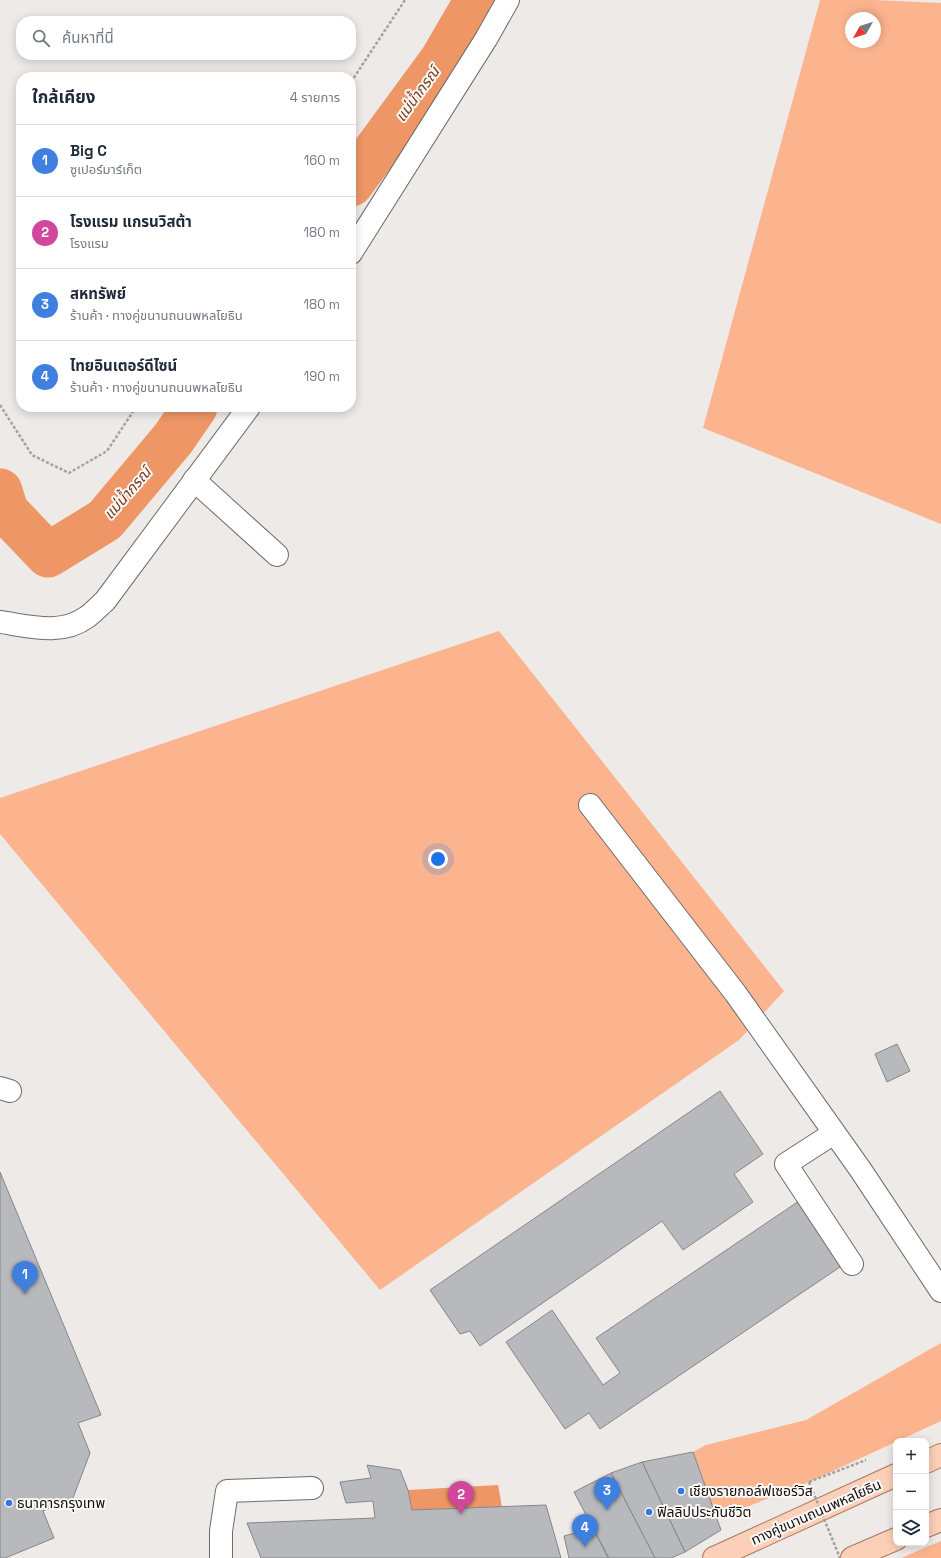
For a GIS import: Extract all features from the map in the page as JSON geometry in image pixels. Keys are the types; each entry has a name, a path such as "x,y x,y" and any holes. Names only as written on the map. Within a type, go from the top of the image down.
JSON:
{"main road":[{"path":"929,1461 941,1455"},
{"name":"ทางคู่ขนานถนนพหลโยธิน","path":"714,1558 893,1476"},
{"path":"929,1525 941,1520"},
{"path":"852,1558 893,1540"}],"street":[{"path":"356,245 474,59 508,0"},
{"path":"0,622 49,629 68,626 86,618 105,600 245,412"},
{"path":"194,480 278,555"},
{"path":"590,805 736,994 860,1169 941,1291"},
{"path":"834,1133 786,1164 852,1264"},
{"path":"221,1558 221,1531 227,1491 312,1488"}],"path":[{"path":"356,74 405,0"},
{"path":"0,405 32,455 69,473 107,451 133,412"},
{"path":"840,1558 809,1482 872,1458"}],"shaded area":[{"path":"820,0 874,0 941,3 941,524 703,428"},
{"path":"499,631 784,991 739,1040 380,1290 0,834 0,798"},
{"path":"941,1343 941,1421 904,1438 893,1438 893,1443 809,1482 717,1519 693,1452 706,1445 806,1420"},
{"path":"498,1485 502,1507 412,1510 408,1490"},
{"path":"941,1541 941,1558 901,1558"}],"building":[{"path":"897,1044 910,1071 887,1082 875,1054"},
{"path":"720,1091 763,1154 734,1174 753,1202 683,1250 662,1221 480,1346 470,1331 460,1334 430,1290"},
{"path":"0,1172 101,1415 78,1423 90,1453 73,1498 43,1511 54,1538 5,1558 0,1558"},
{"path":"799,1201 843,1265 600,1429 589,1413 565,1429 506,1342 552,1310 603,1385 620,1373 596,1338"},
{"name":"เชียงรายกอล์ฟเซอร์วิส","path":"693,1452 721,1530 685,1552 642,1462"},
{"name":"ฟิลลิปประกันชีวิต","path":"642,1462 685,1552 671,1558 655,1558 611,1473"},
{"path":"367,1465 400,1470 408,1490 412,1510 546,1505 561,1558 261,1558 247,1523 375,1518 373,1501 346,1503 340,1482 371,1478"},
{"path":"611,1473 655,1558 609,1558 574,1492"},
{"path":"593,1528 608,1558 569,1558 564,1536"}],"waterway":[{"name":"แม่น้ำกรณ์","path":"356,177 442,60 477,0"},
{"name":"แม่น้ำกรณ์","path":"0,491 6,511 48,555 105,520 173,439 192,412"}],"place":[{"name":"Big C","path":"25,1294"},
{"name":"เชียงรายกอล์ฟเซอร์วิส","path":"681,1491"},
{"name":"ธนาคารกรุงเทพ","path":"9,1503"},
{"name":"สหทรัพย์","path":"607,1510"},
{"name":"ฟิลลิปประกันชีวิต","path":"649,1512"},
{"name":"โรงแรม แกรนวิสต้า","path":"461,1514"},
{"name":"ไทยอินเตอร์ดีไซน์","path":"585,1547"}]}
